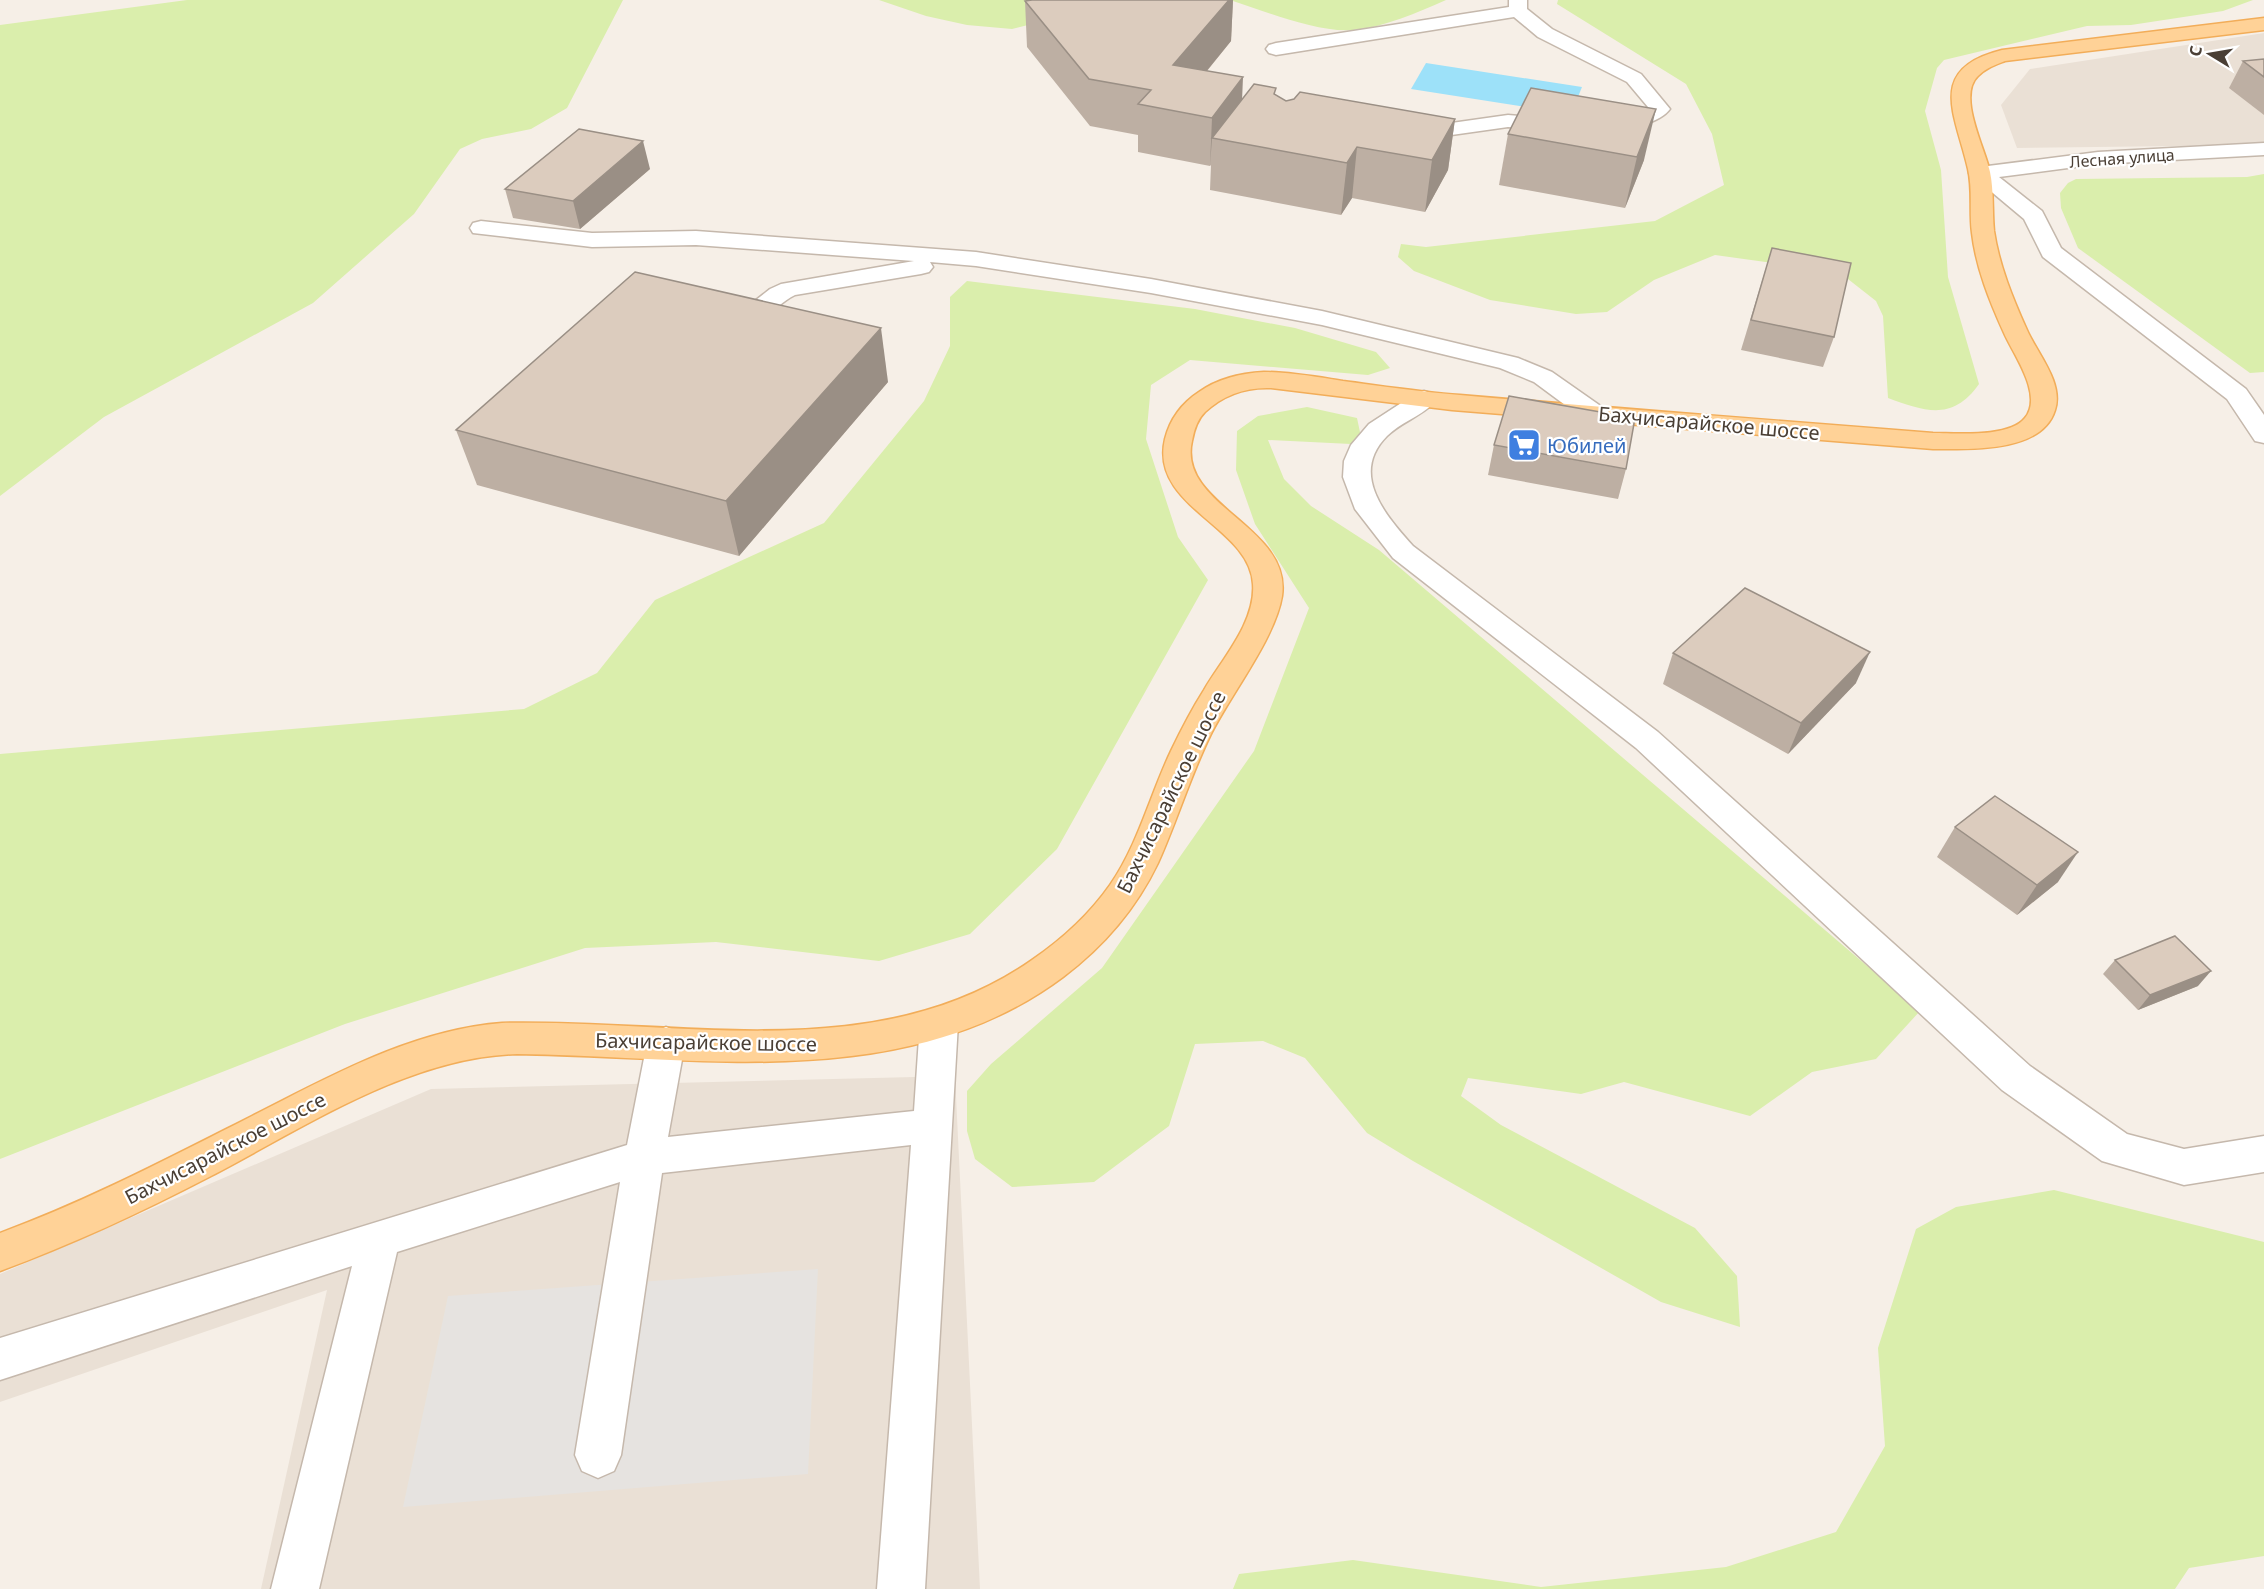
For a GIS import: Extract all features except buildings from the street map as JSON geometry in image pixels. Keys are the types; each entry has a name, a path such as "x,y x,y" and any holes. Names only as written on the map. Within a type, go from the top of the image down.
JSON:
{"main road":[{"name":"Бахчисарайское шоссе","path":"0,1252 34,1240 161,1183 345,1088 393,1066 430,1053 477,1041 525,1039 792,1047 859,1041 916,1030 970,1013 1014,991 1058,960 1094,930 1123,895 1147,847 1198,728 1222,684 1249,645 1261,616 1267,594 1268,573 1256,551 1197,497 1181,474 1175,441 1184,421 1195,406 1213,393 1233,385 1261,380 1424,399 1933,441 1978,442 2012,436 2037,422 2046,403 2040,380 2024,352 1994,279 1984,238 1980,173 1961,108 1959,89 1964,76 1986,60 2026,52 2264,24"}],"street":[{"path":"1276,49 1518,6 1545,33 1634,78 1660,109 1639,120 1608,128 1597,127"},
{"path":"1391,134 1402,136 1508,121 1575,125"},
{"name":"Лесная улица","path":"1980,173 2098,158 2264,149"},
{"path":"1980,173 2034,216 2051,252 2237,394 2264,435"},
{"path":"482,228 592,240 624,242 696,238 976,260 1151,286 1404,336 1527,369 1543,377 1593,413"},
{"path":"737,327 778,294 798,286 976,260"},
{"path":"1424,399 1414,408 1379,429 1364,444 1356,462 1357,482 1366,507 1403,552 1647,740 2016,1078 2116,1149 2184,1167 2264,1154"},
{"path":"901,1589 939,1023"},
{"path":"598,1455 644,1157 666,1043"},
{"path":"0,1359 644,1157 932,1126"},
{"path":"295,1589 380,1238"}],"shaded area":[{"path":"2264,33 2264,145 2017,148 2001,105 2030,69"},
{"path":"955,1076 980,1589 261,1589 327,1290 0,1402 0,1274 431,1089"},
{"path":"818,1269 808,1474 403,1507 448,1296"}],"green space":[{"path":"187,0 623,0 567,108 531,129 482,139 460,149 414,214 313,303 104,417 0,496 0,25"},
{"path":"879,0 1128,0 1012,29 967,25 926,16"},
{"path":"1230,0 1446,0 1389,23 1353,30 1339,30 1307,25"},
{"path":"1558,0 2253,0 2223,11 2131,25 2087,26 1944,60 1937,68 1925,111 1941,170 1948,277 1979,384 1959,404 1938,410 1915,407 1888,398 1883,316 1876,301 1839,272 1715,255 1654,280 1607,312 1576,314 1490,300 1414,271 1398,257 1401,244 1426,247 1655,221 1724,185 1712,134 1686,84 1557,4"},
{"path":"2264,174 2264,372 2250,373 2078,248 2061,208 2060,193 2068,183 2076,179 2247,177"},
{"path":"967,281 1195,309 1295,328 1376,352 1390,368 1368,375 1190,360 1151,385 1146,439 1178,537 1208,580 1057,849 970,934 879,961 716,942 585,948 345,1024 0,1159 0,754 524,709 597,673 655,600 824,523 924,401 950,346 950,297"},
{"path":"1307,407 1357,418 1361,437 1351,444 1268,440 1284,479 1311,506 1379,550 1920,1011 1876,1059 1812,1072 1750,1116 1624,1082 1581,1094 1468,1078 1461,1096 1501,1125 1695,1228 1737,1276 1740,1327 1661,1302 1413,1161 1367,1133 1305,1058 1263,1041 1195,1044 1169,1126 1094,1182 1012,1187 975,1159 967,1131 967,1091 991,1064 1102,968 1254,751 1309,608 1255,524 1236,470 1237,431 1258,416"},
{"path":"2054,1190 2264,1242 2264,1556 2189,1568 2175,1589 1233,1589 1239,1574 1353,1560 1541,1587 1726,1567 1836,1532 1885,1446 1878,1348 1916,1229 1956,1207"}],"water":[{"path":"1426,63 1582,87 1571,114 1411,89"}],"place":[{"name":"Юбилей","path":"1524,445"}]}
